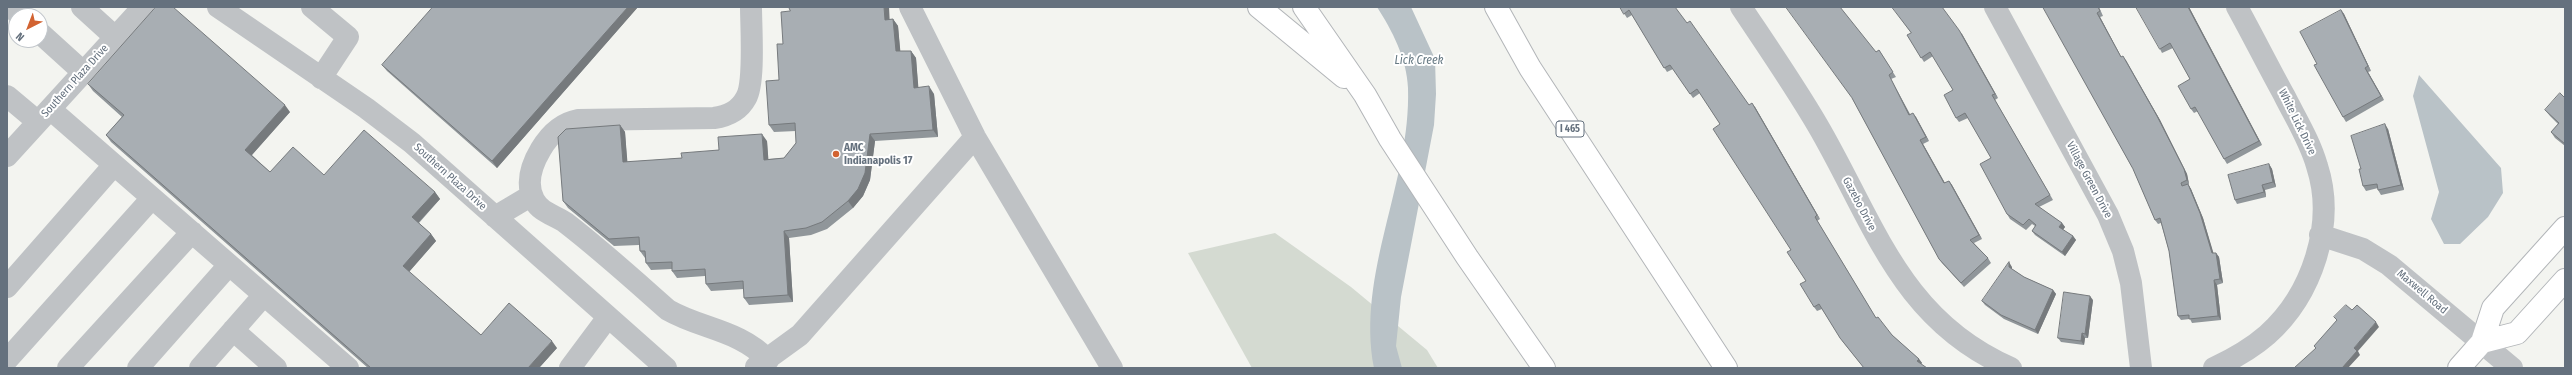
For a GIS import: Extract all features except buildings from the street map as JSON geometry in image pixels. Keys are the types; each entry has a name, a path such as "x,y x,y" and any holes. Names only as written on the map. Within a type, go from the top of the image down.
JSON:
{"main road":[{"path":"1259,7 1365,95"},
{"path":"1304,7 1365,95 1390,139 1467,256 1544,368"},
{"name":"I 465","path":"1496,7 1530,68 1726,368"},
{"path":"2458,368 2482,342 2492,308 2565,228"},
{"path":"2482,342 2517,333 2565,280"}],"street":[{"path":"82,7 115,38"},
{"name":"Southern Plaza Drive","path":"7,156 143,7"},
{"name":"Southern Plaza Drive","path":"218,7 412,143 666,368"},
{"path":"312,7 348,37 321,78"},
{"path":"751,7 750,83 747,97 729,116 714,118 578,120 568,122 557,129 534,161 530,176 532,196 541,209 566,223 668,310 680,317 737,336 759,350 761,364 800,335 975,137"},
{"path":"910,7 975,137 1112,368"},
{"name":"Gazebo Drive","path":"1741,7 1802,99 1902,279 1926,309 1957,338 1996,362 2011,368"},
{"name":"Village Green Drive","path":"1995,7 2108,215 2123,251 2131,284 2141,368"},
{"name":"White Lick Drive","path":"2214,368 2251,348 2284,316 2307,279 2320,235 2322,213 2321,183 2310,145 2237,7"},
{"path":"48,40 83,72"},
{"path":"7,96 44,116 114,165 348,368"},
{"path":"7,287 114,165"},
{"path":"495,217 532,196"},
{"path":"7,360 152,198"},
{"path":"68,368 192,232"},
{"name":"Maxwell Road","path":"2320,235 2363,249 2389,265 2512,368"},
{"path":"138,368 229,265"},
{"path":"201,368 264,295"},
{"path":"570,368 608,317"},
{"path":"233,330 276,368"}],"shaded area":[{"path":"1275,233 1351,287 1427,350 1438,368 1252,368 1188,253"}],"water":[{"name":"Lick Creek","path":"1377,7 1411,7 1435,59 1436,94 1434,125 1401,297 1396,346 1402,368 1374,368 1370,333 1372,298 1378,263 1394,193 1407,123 1408,88 1405,66 1398,45"},
{"path":"2419,75 2501,168 2503,193 2488,217 2460,244 2444,244 2431,219 2439,192 2413,96"}],"place":[{"name":"AMC Indianapolis 17","path":"836,154"}]}
